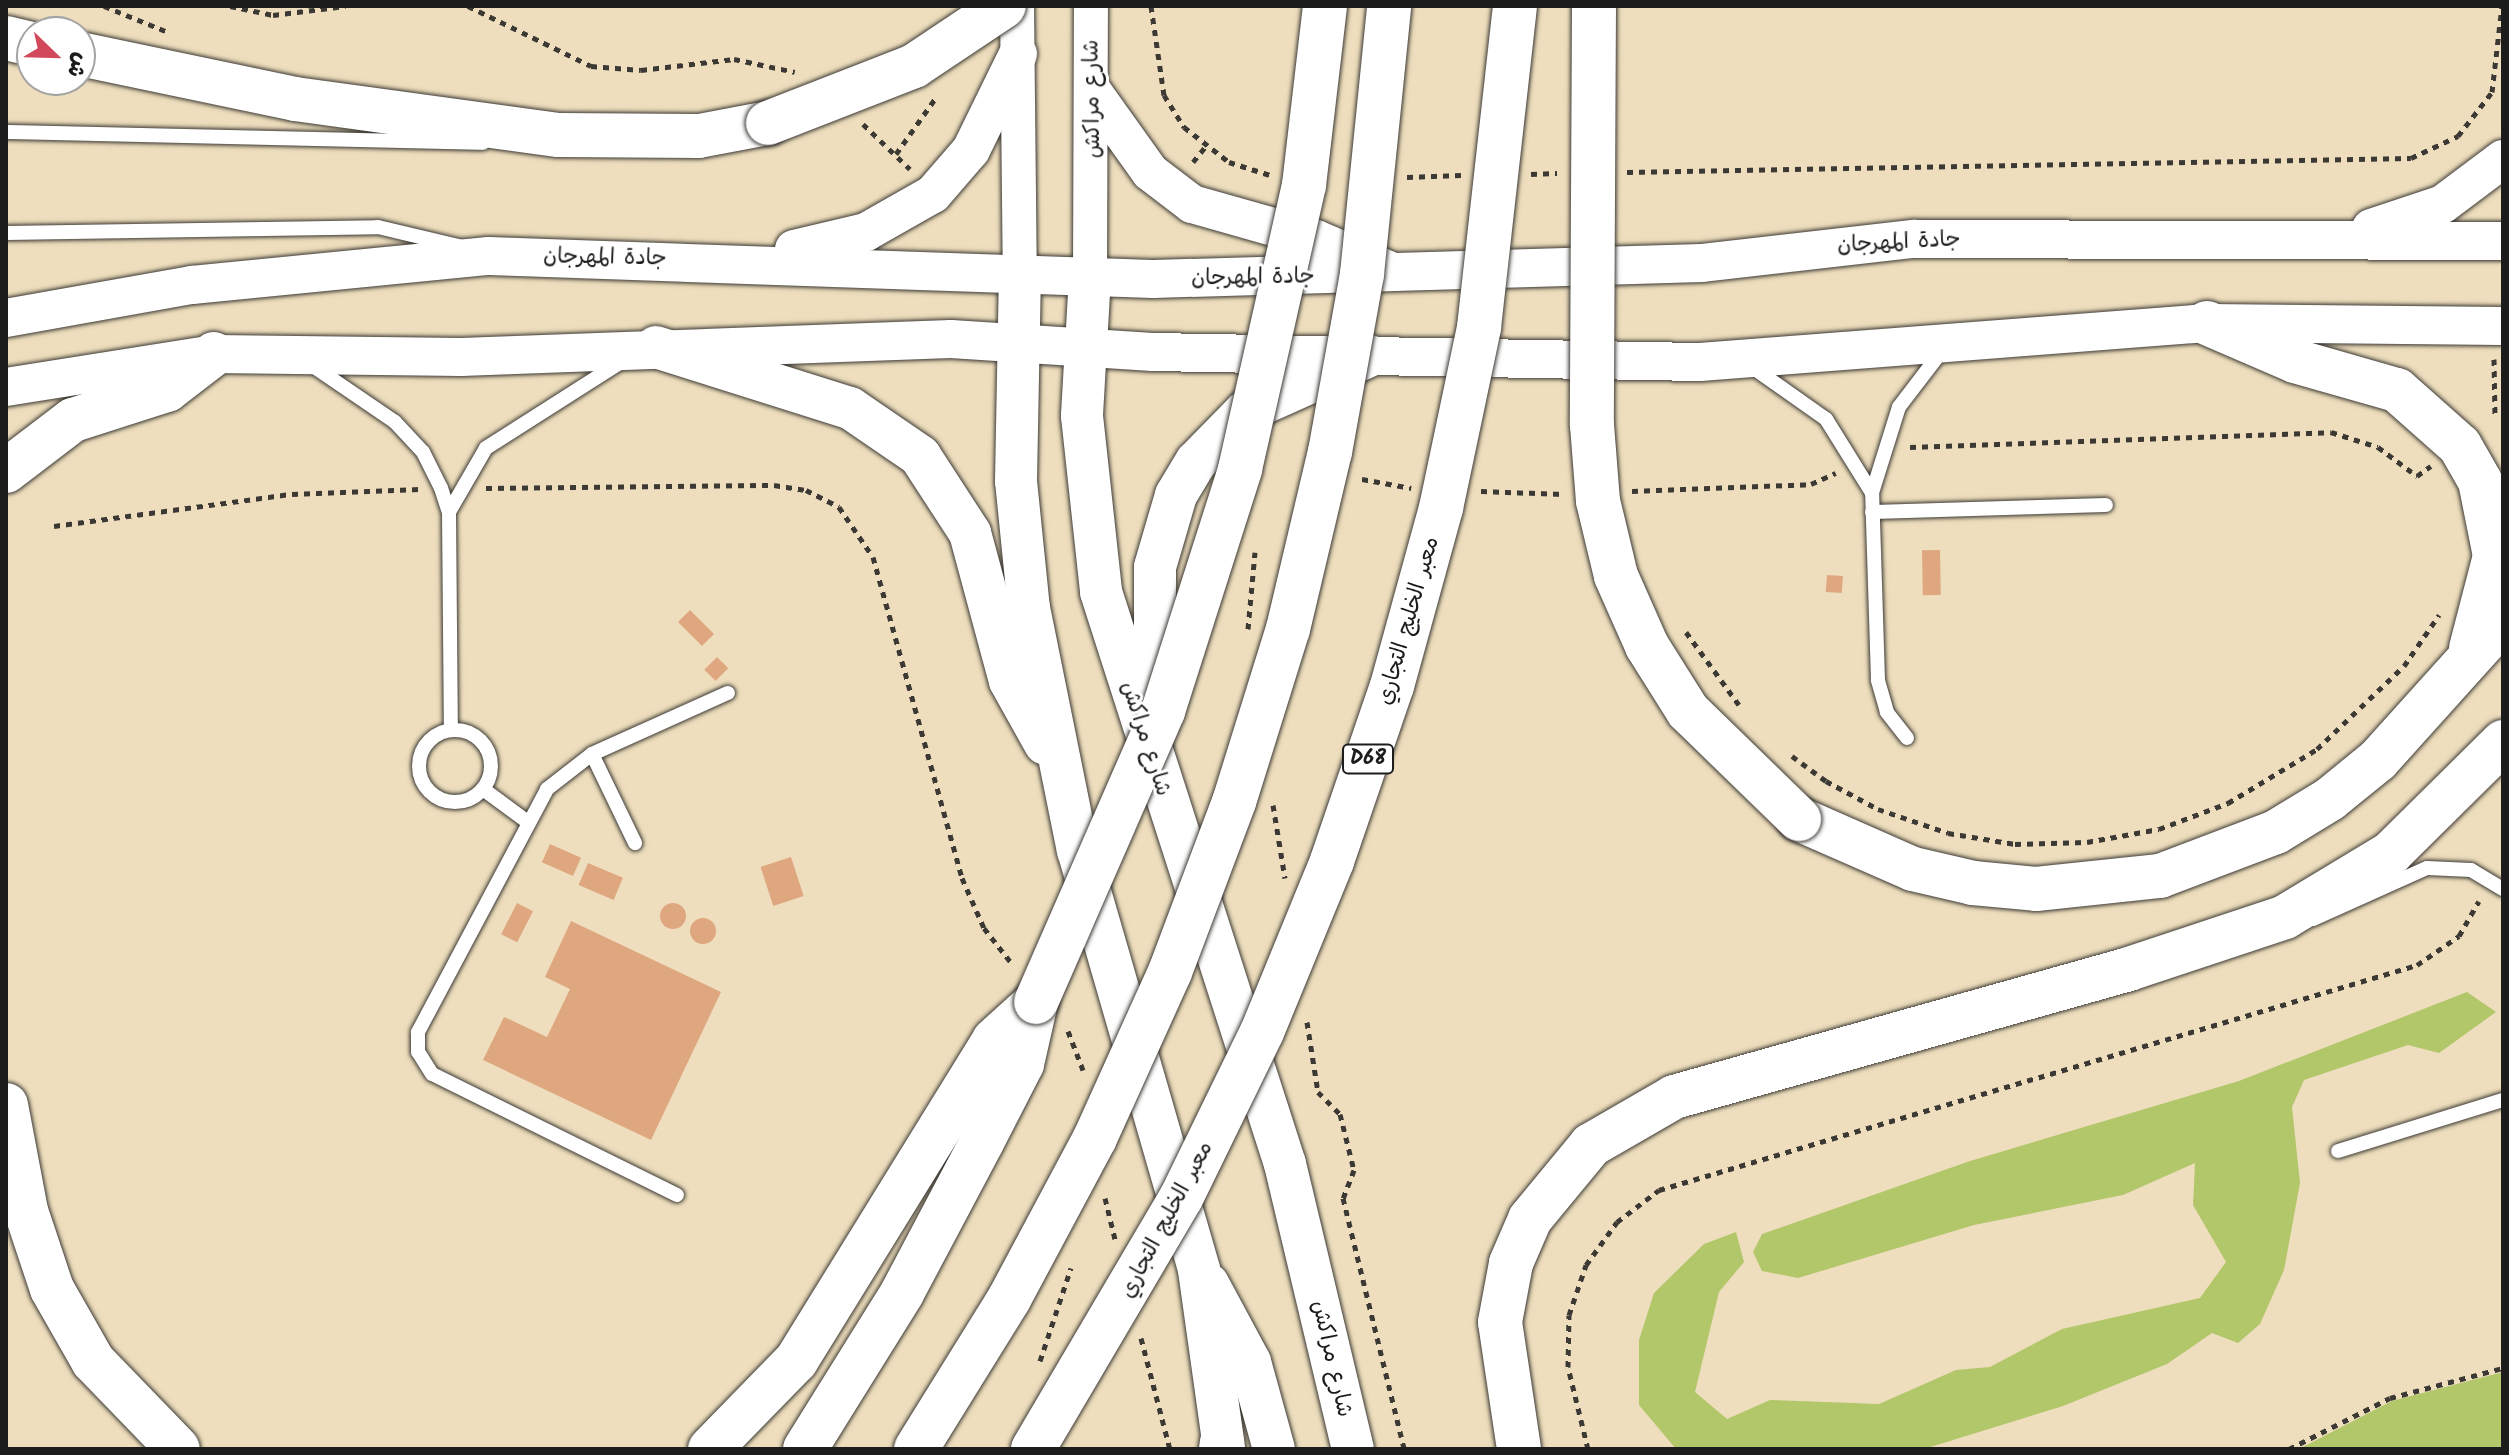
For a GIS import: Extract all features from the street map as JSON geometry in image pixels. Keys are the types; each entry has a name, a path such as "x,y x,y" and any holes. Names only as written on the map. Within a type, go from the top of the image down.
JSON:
{"highway":[{"path":"96,57 295,99 559,135 699,136 768,123 914,66 1004,6"},
{"path":"805,1449 969,1168 1022,1064 1039,998 1163,711 1240,469 1304,185 1325,6"},
{"path":"916,1449 1009,1299 1095,1138 1170,972 1234,802 1288,629 1330,452 1362,274 1389,6"},
{"name":"معبر الخليج التجاري","path":"1033,1449 1181,1198 1262,1032 1392,686 1441,508 1479,327 1515,6"},
{"path":"1594,6 1592,425 1598,501 1616,576 1647,646 1688,711 1799,819 1913,869 1973,883 2036,889 2160,876 2234,852 2330,799 2378,760 2503,621"},
{"path":"2207,323 2295,361 2397,390 2460,446 2480,481 2495,556 2491,595 2460,672"},
{"path":"6,471 73,420 167,390 214,354"},
{"path":"1519,1449 1500,1322 1511,1263 1557,1179 1631,1117 1674,1097 2142,965 2285,917 2391,853 2503,742"},
{"path":"710,1449 796,1361 994,1040 1039,998"},
{"path":"6,1105 26,1211 52,1289 93,1361 178,1449"}],"main road":[{"path":"742,260 866,232 923,202 971,150 1018,54"},
{"path":"1093,92 1150,172 1192,204 1316,239 1405,276"},
{"path":"2346,237 2443,204 2503,159"},
{"name":"جادة المهرجان","path":"6,318 91,299 489,256 742,260 1090,276 1405,276 1702,263 1914,239 2346,237 2503,241"},
{"path":"1020,272 1020,545 1059,768 1199,1270 1222,1447"},
{"name":"شارع مراكش","path":"1090,276 1085,348 1091,533 1115,649 1285,1164 1353,1449"},
{"path":"6,294 91,299"},
{"path":"6,387 214,354 1018,343 1085,348 1369,356 1735,361 1956,338 2207,323 2503,326"},
{"path":"651,347 850,408 920,456 970,533 1016,697 1059,768"},
{"path":"1155,768 1155,567 1176,495 1196,462 1246,411 1369,356"},
{"path":"1199,1270 1250,1362 1274,1449"}],"street":[{"path":"1017,6 1020,272"},
{"name":"شارع مراكش","path":"1090,276 1091,6"}],"lane":[{"path":"6,132 443,145 559,135"},
{"path":"6,233 378,227 489,256"},
{"path":"1907,738 1887,712 1878,680 1872,493 1899,407 1956,338"},
{"path":"449,512 458,488 499,437 651,347"},
{"path":"297,355 395,422 441,488 449,512 451,730"},
{"path":"1735,361 1784,384 1826,419 1872,493"},
{"path":"1872,512 2106,505"},
{"path":"677,1195 432,1074 421,1060 421,1023 525,820 547,789 592,754 728,693"},
{"path":"451,730 475,735 490,754 483,789 451,802 423,783 423,749 451,730"},
{"path":"592,754 635,843"},
{"path":"483,789 525,820"},
{"path":"2285,917 2336,913 2427,868 2449,865 2489,880 2503,889"},
{"path":"2338,1151 2503,1100"}],"path":[{"path":"230,6 273,15 345,6"},
{"path":"468,6 591,66 641,70 734,59 800,75"},
{"path":"1151,6 1164,95 1184,127 1229,162 1274,176"},
{"path":"1621,172 2411,158 2458,136 2492,92 2502,6"},
{"path":"852,114 896,154"},
{"path":"1626,156 1626,188"},
{"path":"1526,174 1573,173"},
{"path":"1400,177 1479,175"},
{"path":"2431,466 2439,480"},
{"path":"458,488 774,485 806,490 839,507 873,557 967,891 984,928 1039,998 1085,1078"},
{"path":"1633,485 1636,500"},
{"path":"54,526 292,494 441,488"},
{"path":"1777,745 1826,781 1878,809 1948,833 2015,844 2087,842 2159,829 2228,803 2317,749 2404,666 2445,602"},
{"path":"1678,617 1748,714"},
{"path":"1588,1449 1568,1367 1569,1315 1594,1254 1617,1222 1659,1190 2417,965 2459,936 2489,880"},
{"path":"1096,1201 1102,1186 1117,1244"},
{"path":"1038,1372 1074,1258"},
{"path":"1139,1330 1170,1449"},
{"path":"2289,1449 2390,1398 2503,1368"}],"green space":[{"path":"2467,992 2496,1012 2439,1053 2408,1045 2304,1080 2292,1107 2300,1183 2284,1270 2260,1324 2238,1343 2212,1333 2167,1364 2063,1406 1924,1449 1676,1449 1639,1405 1639,1340 1654,1293 1704,1244 1736,1232 1744,1262 1719,1292 1695,1392 1727,1419 1770,1400 1879,1404 1956,1370 1990,1367 2062,1329 2200,1298 2226,1262 2193,1205 2195,1163 2123,1195 1974,1225 1798,1278 1762,1271 1753,1252 1762,1234 1970,1161 2239,1081"},
{"path":"2503,1372 2503,1449 2299,1449 2392,1401"}],"building":[{"path":"1922,550 1940,550 1941,595 1923,595"},
{"path":"1827,575 1843,576 1842,593 1826,592"},
{"path":"690,610 714,634 702,646 678,622"},
{"path":"717,657 728,668 716,681 704,670"},
{"path":"550,844 581,858 573,876 542,862"},
{"path":"791,857 804,896 773,906 761,867"},
{"path":"588,863 623,878 614,900 579,885"},
{"path":"517,903 533,911 517,942 501,934"},
{"path":"673,903 682,907 686,916 682,925 673,929 664,925 660,916 664,907"},
{"path":"703,918 712,922 716,931 712,940 703,944 694,940 690,931 694,922"},
{"path":"571,921 721,992 651,1140 483,1060 504,1017 547,1037 570,989 545,977"}]}
